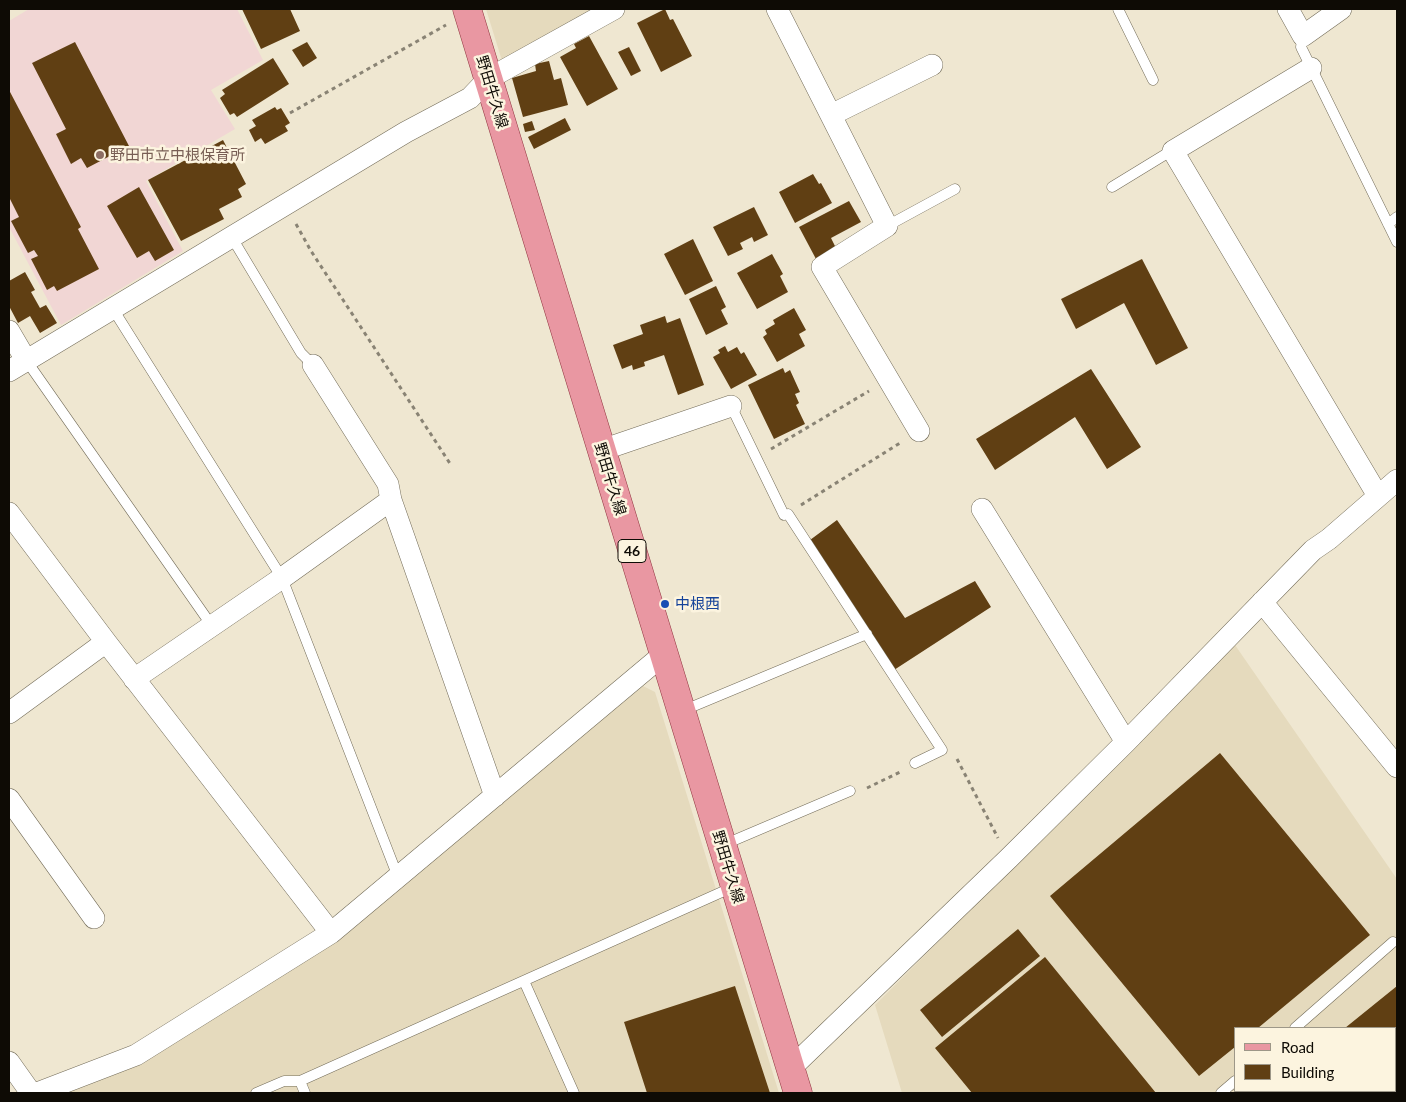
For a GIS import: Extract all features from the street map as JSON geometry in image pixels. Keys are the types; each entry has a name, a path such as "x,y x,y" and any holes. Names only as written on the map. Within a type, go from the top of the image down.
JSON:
{"main road":[{"name":"野田牛久線","path":"468,11 794,1081"}],"street":[{"path":"9,331 18,365 406,132 470,98 488,80 614,9"},
{"path":"777,9 888,226 822,267 919,431"},
{"path":"1288,9 1302,36 1341,9"},
{"path":"831,115 932,65"},
{"path":"1311,68 1174,151 1378,496"},
{"path":"313,365 388,484 495,796"},
{"path":"602,450 731,406"},
{"path":"794,1081 1009,858 1126,742 1313,550 1329,539 1397,480"},
{"path":"134,679 392,500"},
{"path":"982,510 1126,742"},
{"path":"9,513 134,679 331,933"},
{"path":"1262,602 1397,767"},
{"path":"9,714 106,642"},
{"path":"38,1093 136,1056 331,933 664,654"},
{"path":"9,799 94,918"},
{"path":"9,1062 31,1093"}],"lane":[{"path":"1118,9 1153,80"},
{"path":"1302,36 1301,47 1397,242"},
{"path":"1112,187 1174,151"},
{"path":"888,226 955,189"},
{"path":"1388,224 1397,217"},
{"path":"231,236 301,353 313,365"},
{"path":"113,309 282,578 398,877"},
{"path":"18,365 212,626"},
{"path":"731,406 784,515 788,514 942,750 915,763"},
{"path":"681,711 867,634"},
{"path":"722,845 850,791"},
{"path":"256,1093 284,1081 300,1082 734,886"},
{"path":"1296,1027 1393,942"},
{"path":"524,981 574,1093"},
{"path":"300,1082 306,1093"},
{"path":"1221,1093 1234,1082"}],"path":[{"path":"290,113 468,11"},
{"path":"285,204 311,251 450,465"},
{"path":"756,458 888,380"},
{"path":"788,514 919,431"},
{"path":"942,750 952,751 1009,858"},
{"path":"850,791 860,791 915,763"}],"shaded area":[{"name":"野田市立中根保育所","path":"29,9 237,9 263,60 211,90 235,129 146,181 183,251 61,325 9,227 9,21"},
{"path":"486,9 600,9 503,64"},
{"path":"1235,645 1397,879 1397,1093 902,1093 875,1005"},
{"path":"643,686 655,692 779,1093 64,1093 333,942"}],"building":[{"path":"242,9 290,9 300,31 261,49"},
{"path":"665,9 670,20 673,19 692,56 661,72 637,23"},
{"path":"589,36 618,89 587,106 560,57 576,48 574,44"},
{"path":"75,42 129,146 87,168 81,158 71,164 56,134 66,129 32,63"},
{"path":"307,42 317,58 303,67 292,50"},
{"path":"629,47 641,71 631,76 618,52"},
{"path":"273,58 289,84 237,117 234,113 230,115 220,98 225,94 222,90"},
{"path":"549,61 554,80 561,78 568,105 523,117 512,78 536,71 535,64"},
{"path":"9,90 81,227 78,229 99,269 57,291 54,286 47,290 31,259 38,256 34,250 28,253 11,221 19,217 9,197"},
{"path":"275,107 277,110 281,108 290,123 285,126 288,131 265,144 261,138 255,142 249,130 256,126 252,120"},
{"path":"565,118 571,130 534,149 528,137"},
{"path":"532,121 535,130 525,132 523,124"},
{"path":"223,140 246,184 238,189 242,197 219,209 224,219 181,241 148,180"},
{"path":"813,174 819,184 821,183 832,203 795,223 779,192"},
{"path":"139,187 174,250 155,261 149,251 137,258 107,206"},
{"path":"849,201 861,222 831,238 836,248 816,259 799,227"},
{"path":"754,207 768,235 754,242 752,237 740,243 743,249 728,256 713,227"},
{"path":"693,239 713,281 685,295 664,254"},
{"path":"772,254 783,274 780,276 788,292 757,309 737,273"},
{"path":"1142,259 1188,348 1156,365 1124,303 1076,329 1061,299"},
{"path":"25,272 35,290 31,292 40,308 46,305 57,323 40,333 30,316 18,323 9,306 9,281"},
{"path":"716,286 726,307 721,310 728,324 706,335 689,299"},
{"path":"794,308 806,330 799,334 805,346 777,362 763,337 767,334 765,330 775,324 773,320"},
{"path":"665,316 667,323 680,318 704,385 678,395 664,355 644,362 645,366 633,370 632,365 622,369 613,345 643,334 640,325"},
{"path":"725,346 728,352 737,347 741,354 744,352 757,375 731,389 713,357 720,353 718,350"},
{"path":"783,368 785,373 790,370 800,392 795,394 799,403 796,405 805,424 774,439 748,385"},
{"path":"1091,369 1141,447 1107,469 1075,417 995,470 976,439"},
{"path":"837,520 905,618 975,581 991,607 894,670 810,540"},
{"path":"1220,753 1370,935 1259,1027 1234,1027 1234,1048 1199,1076 1050,896"},
{"path":"1018,929 1040,956 942,1037 920,1010"},
{"path":"1045,957 1156,1093 972,1093 935,1048"},
{"path":"735,986 770,1093 647,1093 624,1022"},
{"path":"1397,986 1397,1093 1324,1093 1396,1092 1396,1027 1346,1027"}],"place":[{"name":"野田市立中根保育所","path":"100,155"},
{"name":"中根西","path":"665,604"}]}
